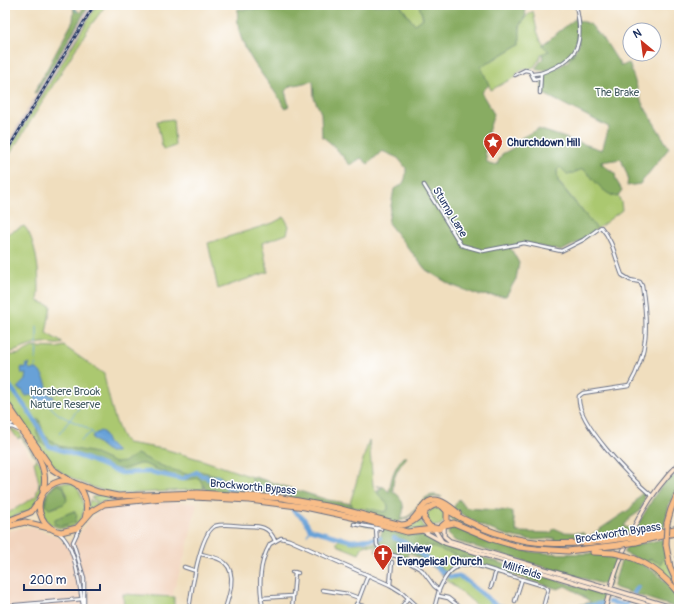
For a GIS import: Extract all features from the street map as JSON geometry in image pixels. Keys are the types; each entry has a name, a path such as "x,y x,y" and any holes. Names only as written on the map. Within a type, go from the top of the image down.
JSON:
{"highway":[{"path":"5,402 21,432 44,467 46,480 41,497 40,514 45,522 54,530"},
{"path":"5,410 15,420 52,469 80,488 84,494 86,512 83,521 71,530 54,530 25,522 5,526"},
{"path":"5,522 31,512 45,489 56,482 73,482"},
{"name":"Brockworth Bypass","path":"73,482 98,492 118,496 198,493 282,498 337,508 404,525"},
{"path":"679,490 667,523 666,545 670,567 679,587"},
{"name":"Brockworth Bypass","path":"83,521 94,510 107,504 162,498 216,498 305,506 365,520 405,532 434,529"},
{"path":"404,525 414,518 426,503 435,500 445,502 468,522"},
{"path":"404,525 417,520 425,512 434,505 444,508 448,515 445,526 434,529 425,522 425,512"},
{"name":"Brockworth Bypass","path":"444,508 468,522 492,533 519,541 568,544 619,542"},
{"name":"Brockworth Bypass","path":"445,526 457,524 492,539 520,547 568,551 679,532"},
{"name":"Brockworth Bypass","path":"636,539 679,528"},
{"path":"568,551 614,553 627,556 654,569 666,578 679,594"},
{"path":"679,552 679,569"}],"street":[{"path":"533,74 555,68 573,56 578,40 580,23 576,5"},
{"path":"515,75 525,70 530,71 533,74 534,79 540,78"},
{"path":"540,92 541,73"},
{"name":"Stump Lane","path":"424,185 461,245 483,251 524,244 561,251 602,227 609,236 615,250 622,275 642,284 647,319 645,349 630,385 626,387 583,393 580,394 578,399 593,432 634,481 652,496"},
{"path":"5,424 15,420"},
{"path":"5,428 15,420"},
{"path":"5,428 12,427 21,432"},
{"path":"605,609 624,549 637,520 652,496 679,464"},
{"path":"83,521 73,542 84,578 84,608"},
{"path":"354,524 380,529"},
{"path":"190,609 196,571 208,533 212,528 218,525 260,526 271,532 275,541"},
{"path":"445,526 443,534 447,540 494,557"},
{"path":"376,528 378,547 385,553 400,557 422,570 434,586 439,590 439,596 434,609"},
{"path":"434,529 445,544"},
{"path":"54,530 67,541 80,578 84,599"},
{"path":"423,531 445,544 604,589 615,590 677,609"},
{"path":"262,609 260,574 266,551 270,544 285,538 315,550 390,585 420,609"},
{"path":"201,554 222,561 229,568 230,583 225,609"},
{"path":"390,585 392,562"},
{"name":"Millfields","path":"439,590 447,573 458,566 468,564 496,571 546,587 548,589 544,604"},
{"path":"184,567 196,571"},
{"path":"493,586 496,571"},
{"path":"292,609 295,572"},
{"path":"355,609 368,575"},
{"path":"517,600 522,579"},
{"path":"604,589 613,594 662,609"},
{"path":"322,590 348,594 358,598"},
{"path":"261,598 292,596"},
{"path":"439,596 448,598 462,609"},
{"path":"400,609 408,598"},
{"path":"5,606 84,599"},
{"path":"356,604 378,608"}],"shaded area":[{"path":"89,5 97,5 5,157 5,147"},
{"path":"5,426 7,429 10,428 34,462 39,483 36,496 5,515"},
{"path":"160,502 197,503 187,548 172,596 124,594 124,609 5,609 5,532 25,527 34,528 58,537 65,544 77,538 86,523 100,509"}],"green space":[{"path":"85,5 89,5 36,93 34,93 73,21 74,7 80,13"},
{"path":"97,5 106,5 88,29 5,162 5,157"},
{"name":"The Brake","path":"276,5 400,5 414,24 423,18 419,5 443,5 445,7 448,5 524,5 526,15 520,25 520,44 481,67 489,85 482,94 494,114 488,132 490,144 485,151 487,162 491,165 497,164 502,154 513,148 521,138 538,129 602,150 609,127 542,93 541,79 543,73 566,63 573,55 579,42 576,42 572,56 559,65 545,70 535,69 543,58 542,54 549,51 542,45 575,19 590,24 607,44 621,66 629,63 642,103 669,148 640,184 627,186 628,177 621,159 601,162 601,164 615,173 616,180 622,190 617,197 607,193 583,169 568,175 560,167 557,170 558,182 597,229 583,240 561,251 524,243 510,247 519,263 516,279 506,296 478,295 451,285 426,270 388,223 394,189 401,186 406,175 406,168 398,158 382,151 368,164 361,158 350,165 334,146 322,136 321,113 314,98 313,81 290,86 285,91 289,106 285,108 246,49 238,23 238,9 269,9"},
{"path":"400,5 419,5 423,19 414,24"},
{"path":"533,11 539,37 549,51 540,55 541,57 534,67 519,72 515,77 491,90 481,67 520,44 519,34 521,26 525,18"},
{"path":"173,119 175,146 163,150 157,121"},
{"path":"600,157 621,202 622,210 597,229 558,181 557,170 561,160"},
{"path":"284,217 289,226 287,234 262,243 268,272 218,289 208,243 273,223"},
{"path":"24,226 32,241 35,251 39,284 38,301 51,306 46,333 63,343 41,343 5,354 5,235"},
{"name":"Horsbere Brook Nature Reserve","path":"64,346 104,374 119,431 127,443 164,449 202,460 252,477 273,491 201,479 204,489 121,494 94,488 75,480 59,470 53,465 5,398 9,389 7,386 5,388 5,356 20,354 32,347 57,348"},
{"path":"39,419 44,435 59,446 91,452 115,463 124,462 137,454 162,466 186,474 199,471 220,476 230,484 252,484 252,477 255,477 328,500 352,504 351,510 274,494 207,492 199,478 184,480 144,464 139,464 125,469 113,469 93,460 59,451 41,443 37,434 36,421"},
{"path":"10,428 19,432 43,468 42,490 32,509 5,520 5,515 36,496 39,483 34,462 37,460 21,437 18,439"},
{"path":"369,440 373,485 375,490 388,505 388,510 384,512 352,507 352,504 350,503"},
{"path":"403,457 407,457 396,473 393,487 393,492 399,496 403,503 403,514 401,518 407,517 411,514 428,496 434,495 442,497 427,499 411,515 398,523 365,513 367,508 384,512 388,510 388,505 378,494 378,489 381,489 381,487 377,486 384,487 389,492 393,473"},
{"path":"679,471 679,485 669,505 664,528 633,533 655,495 667,479 677,475 677,472"},
{"path":"57,483 68,483 73,484 79,491 83,500 84,510 81,519 73,526 68,528 58,528 48,522 44,517 42,506 43,501 48,491 52,487","holes":["63,485 67,494 60,506 49,509 45,499 52,487","74,511 75,522 62,526 54,524 55,519"]},
{"path":"58,484 64,487 67,500 64,504 49,509 45,505 46,498 51,490"},
{"path":"642,493 645,494 645,500 639,512 630,518 624,526 630,529 627,534 598,540 555,542 554,538 533,540 506,535 469,519 453,508 459,499 466,508 512,511 517,532 551,533 554,528 563,532 583,533 588,537 630,509"},
{"path":"100,494 120,498 189,494 264,498 329,508 401,527 411,526 421,521 425,528 417,530 406,529 336,511 308,506 225,497 197,496 113,500 102,502 87,510 90,500 96,503 98,502 91,498"},
{"path":"432,508 440,508 445,513 443,524 440,526 432,526 427,521 427,513"},
{"path":"74,511 77,515 75,522 62,526 54,524 55,519"},
{"path":"451,514 466,523 497,536 530,543 581,546 607,542 620,543 581,548 528,546 503,540 451,519"},
{"path":"354,520 398,533 428,537 449,547 606,595 603,606 561,609 591,602 565,586 558,589 475,563 468,563 465,557 426,545 420,551 443,569 445,572 443,576 439,571 409,552 407,556 413,562 412,564 405,558 394,554 392,559 375,551 383,529 353,522"},
{"path":"456,526 490,542 523,551 560,554 610,554 610,556 618,557 609,586 455,541 448,534 449,529"},
{"path":"340,539 353,543 376,543 376,546 366,545 362,547 359,554 337,545 337,542"},
{"path":"664,539 666,558 662,560 661,564 651,559 645,562 624,553 626,547"},
{"path":"426,544 465,557 468,564 447,573 420,551"},
{"path":"622,558 633,559 653,571 667,583 679,599 677,608 613,587"},
{"path":"666,558 677,586 675,587 645,562"},
{"path":"449,576 457,576 464,579 496,605 511,609 484,609 479,607 446,579"},
{"path":"123,594 174,597 174,609 124,609"}],"water":[{"path":"26,364 30,364 28,367 31,370 37,369 40,372 45,381 49,395 54,396 53,399 49,399 49,403 45,406 39,405 32,395 26,396 23,391 17,388 25,380 26,374 22,374 21,369 22,367 26,368"},
{"path":"100,431 103,432 108,443 117,452 109,452 93,439 92,436"}],"waterway":[{"path":"73,5 77,12"},
{"path":"37,326 37,345"},
{"path":"35,369 37,348"},
{"path":"10,386 34,419 49,446 121,473 151,472 182,479 197,472 202,476 206,476 208,479 217,477 229,488 266,488 273,493"},
{"path":"48,403 52,409 64,417 83,426 95,435"},
{"path":"59,434 81,405"},
{"path":"81,440 92,432"},
{"path":"293,510 304,519 310,529 351,541 380,538"},
{"path":"307,535 310,529"},
{"path":"394,538 408,544 444,573 451,577 457,576 464,579 496,605 511,609"},
{"path":"634,593 638,587"},
{"path":"609,602 626,605 628,602"},
{"path":"572,609 604,603"}],"railway":[{"path":"5,154 94,5"}],"place":[{"name":"Churchdown Hill","path":"493,159"},
{"name":"Hillview Evangelical Church","path":"383,571"}]}
